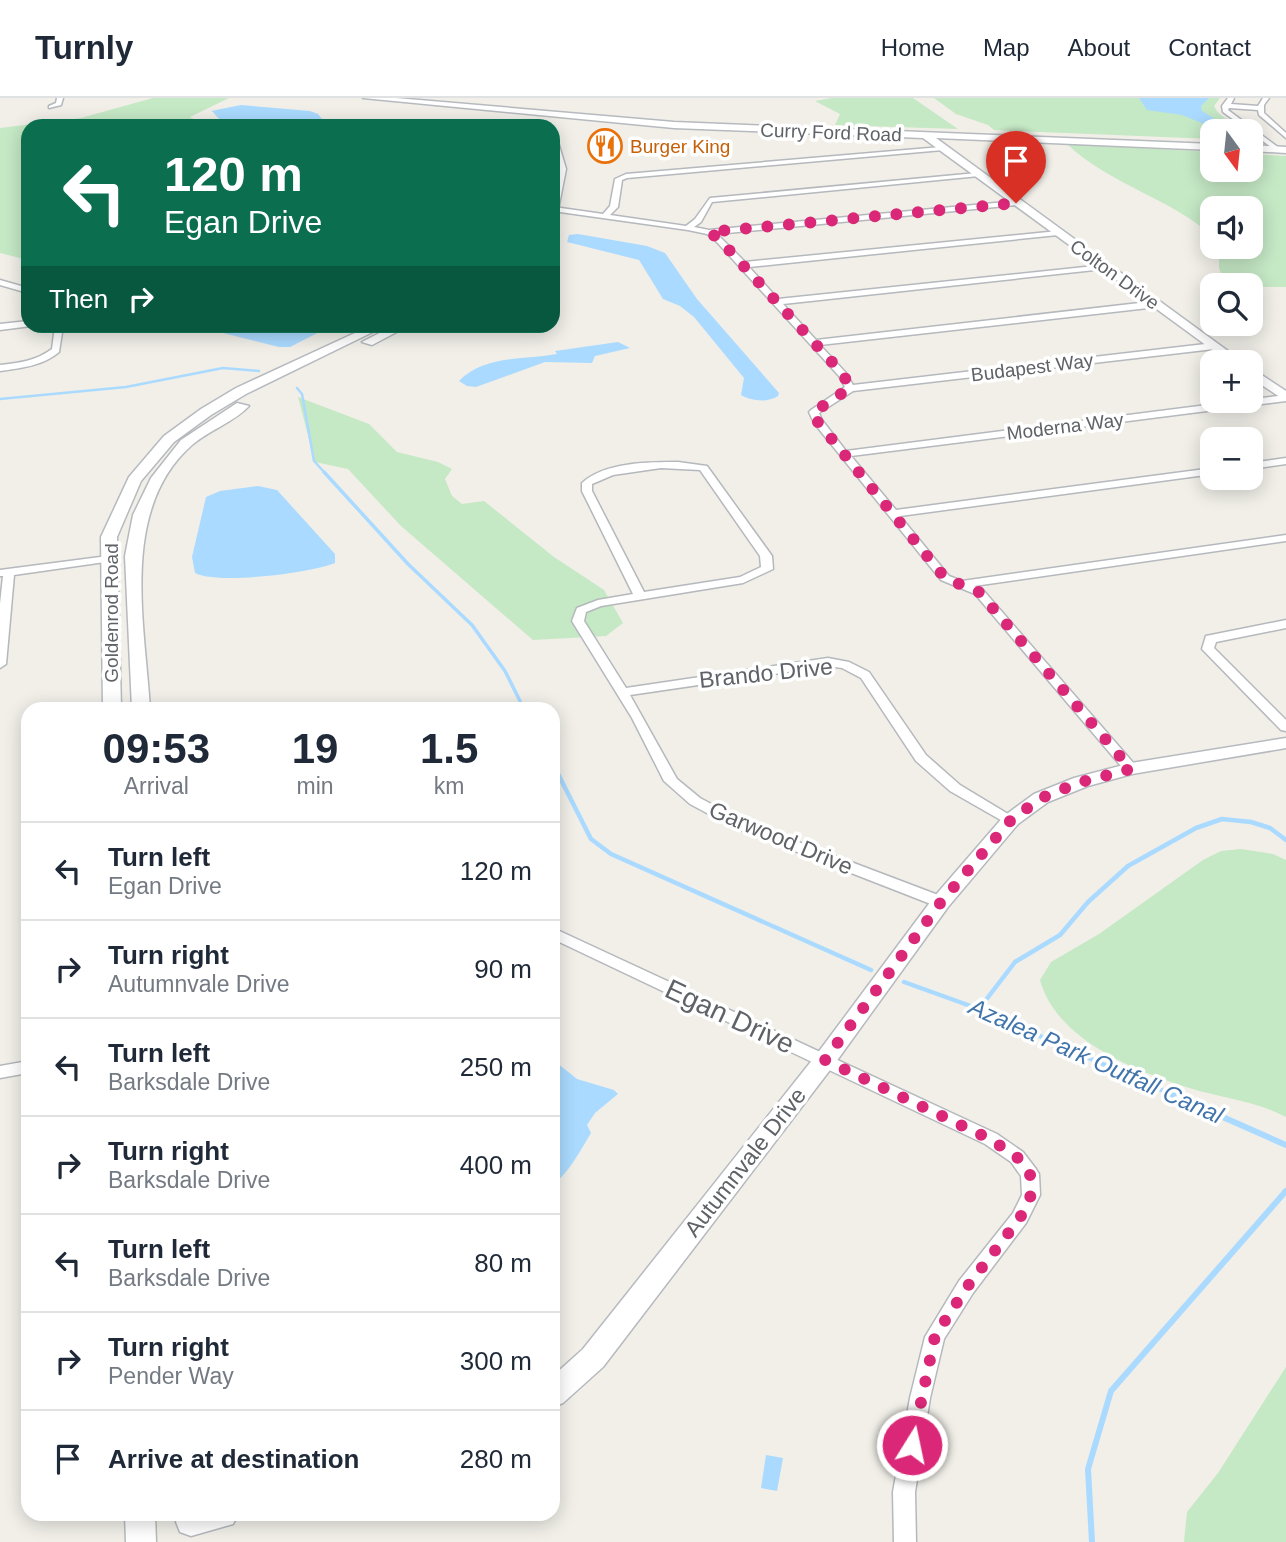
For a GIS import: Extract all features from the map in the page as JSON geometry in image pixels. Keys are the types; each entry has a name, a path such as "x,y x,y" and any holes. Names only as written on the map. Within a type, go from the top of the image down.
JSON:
{"main road":[{"name":"Curry Ford Road","path":"367,98 517,111 721,123 1200,144"},
{"name":"Curry Ford Road","path":"416,98 517,111"},
{"path":"466,103 498,98"},
{"path":"508,98 523,119"},
{"path":"522,99 538,119"},
{"name":"Curry Ford Road","path":"532,112 582,119 772,129 1200,143"},
{"path":"560,124 582,119"},
{"name":"Colton Drive","path":"920,133 1220,350"},
{"name":"Goldenrod Road","path":"116,702 108,559 114,521 134,481 169,439 241,391 373,333"},
{"name":"Goldenrod Road","path":"141,702 134,538 139,515 154,487 186,443 261,394 374,333"},
{"path":"1263,381 1286,398"},
{"path":"179,452 173,450 190,424"},
{"name":"Autumnvale Drive","path":"560,1388 593,1357 825,1060 941,902 1011,820 1041,798 1081,782 1131,769 1286,743"},
{"path":"140,1521 141,1542"}],"street":[{"path":"51,107 59,104 60,98"},
{"path":"1260,106 1266,98"},
{"path":"1260,106 1227,102 1230,116 1279,147"},
{"path":"1260,106 1266,121 1286,136"},
{"path":"606,215 614,207 619,179 626,176 941,149"},
{"path":"688,228 698,220 710,200 977,175"},
{"path":"560,211 606,215 709,232 1016,203"},
{"path":"709,232 843,374 850,388 814,412 817,421 945,578 979,592 1131,769"},
{"path":"743,265 1058,233"},
{"path":"775,302 1104,267"},
{"path":"0,282 21,289"},
{"path":"812,343 1157,304"},
{"path":"0,327 21,325"},
{"path":"0,368 46,358 56,350 58,333"},
{"name":"Budapest Way","path":"850,388 1214,346"},
{"name":"Moderna Way","path":"844,454 1286,398"},
{"path":"1263,464 1286,461"},
{"name":"Garwood Drive","path":"640,596 587,491 587,483 596,475 608,472 674,464 703,468 766,556 767,569 743,580 598,603 581,610 578,621 623,692 671,781 695,801 738,824 941,902"},
{"path":"893,514 1200,473"},
{"path":"964,584 1286,538"},
{"path":"0,664 4,572 108,559"},
{"path":"1286,624 1224,633 1210,639 1208,649 1286,727"},
{"name":"Brando Drive","path":"623,692 795,666 828,662 845,665 865,675 921,758 955,788 1011,820"},
{"name":"Egan Drive","path":"560,941 825,1060 990,1139 1017,1157 1030,1174 1031,1195 1020,1218 967,1287 935,1336 920,1398 904,1492 905,1542"},
{"path":"0,1072 21,1068"}],"green space":[{"path":"153,98 229,98 190,117 194,119 73,119"},
{"path":"832,98 913,98 958,129 835,125 840,114 815,101"},
{"path":"934,98 1220,98 1214,106 1227,119 1200,119 1200,138 994,130 988,125 956,114"},
{"path":"21,125 21,258 0,253 0,128"},
{"path":"1067,144 1200,151 1200,182 1264,182 1264,155 1286,156 1286,287 1263,287 1263,273 1221,273 1219,268 1219,259 1263,259 1263,196 1200,196 1200,226 1084,158"},
{"path":"298,397 369,424 397,452 438,462 452,469 445,479 452,496 462,504 484,501 554,557 604,590 623,623 606,636 533,640 401,526 348,469 315,462"},
{"path":"1241,849 1273,854 1286,860 1286,1117 1260,1106 1177,1084 1136,1068 1095,1047 1061,1017 1048,1000 1040,980 1051,962 1099,934 1203,860 1221,851"},
{"path":"1286,1367 1286,1542 1184,1542 1187,1512 1218,1473"}],"water":[{"path":"1139,98 1209,98 1201,106 1202,111 1215,119 1200,119 1200,122 1182,115 1147,110"},
{"path":"241,105 310,111 322,119 220,119 211,111"},
{"path":"578,234 647,246 665,253 697,299 779,393 778,396 760,400 741,395 744,378 694,317 680,306 663,299 639,260 567,242 569,235"},
{"path":"223,333 317,333 290,347 279,347"},
{"path":"618,342 630,348 595,356 592,363 545,362 476,387 459,381 480,367 492,363"},
{"path":"258,486 277,490 335,554 335,563 306,570 243,578 195,573 192,557 206,497 220,491"},
{"path":"560,1065 577,1079 614,1090 618,1094 595,1113 587,1125 591,1133 560,1178"},
{"path":"766,1455 783,1458 777,1491 761,1488"}],"waterway":[{"name":"Azalea Park Outfall Canal","path":"0,399 126,387 223,368 259,371"},
{"name":"Azalea Park Outfall Canal","path":"297,388 302,394 314,461 325,473"},
{"name":"Azalea Park Outfall Canal","path":"324,472 408,564 472,625 505,671 520,702"},
{"name":"Azalea Park Outfall Canal","path":"560,778 591,839 611,854 871,970"},
{"path":"979,1009 1015,962 1060,935 1088,902 1128,866 1196,828 1222,819 1251,822 1270,828 1286,840"},
{"name":"Azalea Park Outfall Canal","path":"904,982 979,1009"},
{"name":"Azalea Park Outfall Canal","path":"979,1009 1170,1094"},
{"name":"Azalea Park Outfall Canal","path":"1166,1092 1286,1145"},
{"name":"Azalea Park Outfall Canal","path":"1092,1542 1088,1469 1111,1391 1286,1191"}],"place":[{"name":"Burger King","path":"605,146"}],"route":[{"path":"912,1445 935,1336 967,1287 1020,1218 1031,1195 1030,1174 1017,1157 990,1139 825,1060 941,902 1011,820 1041,798 1081,782 1131,769 979,592 945,578 817,421 814,412 833,402 850,388 843,374 718,238 709,232 1016,203"}]}
